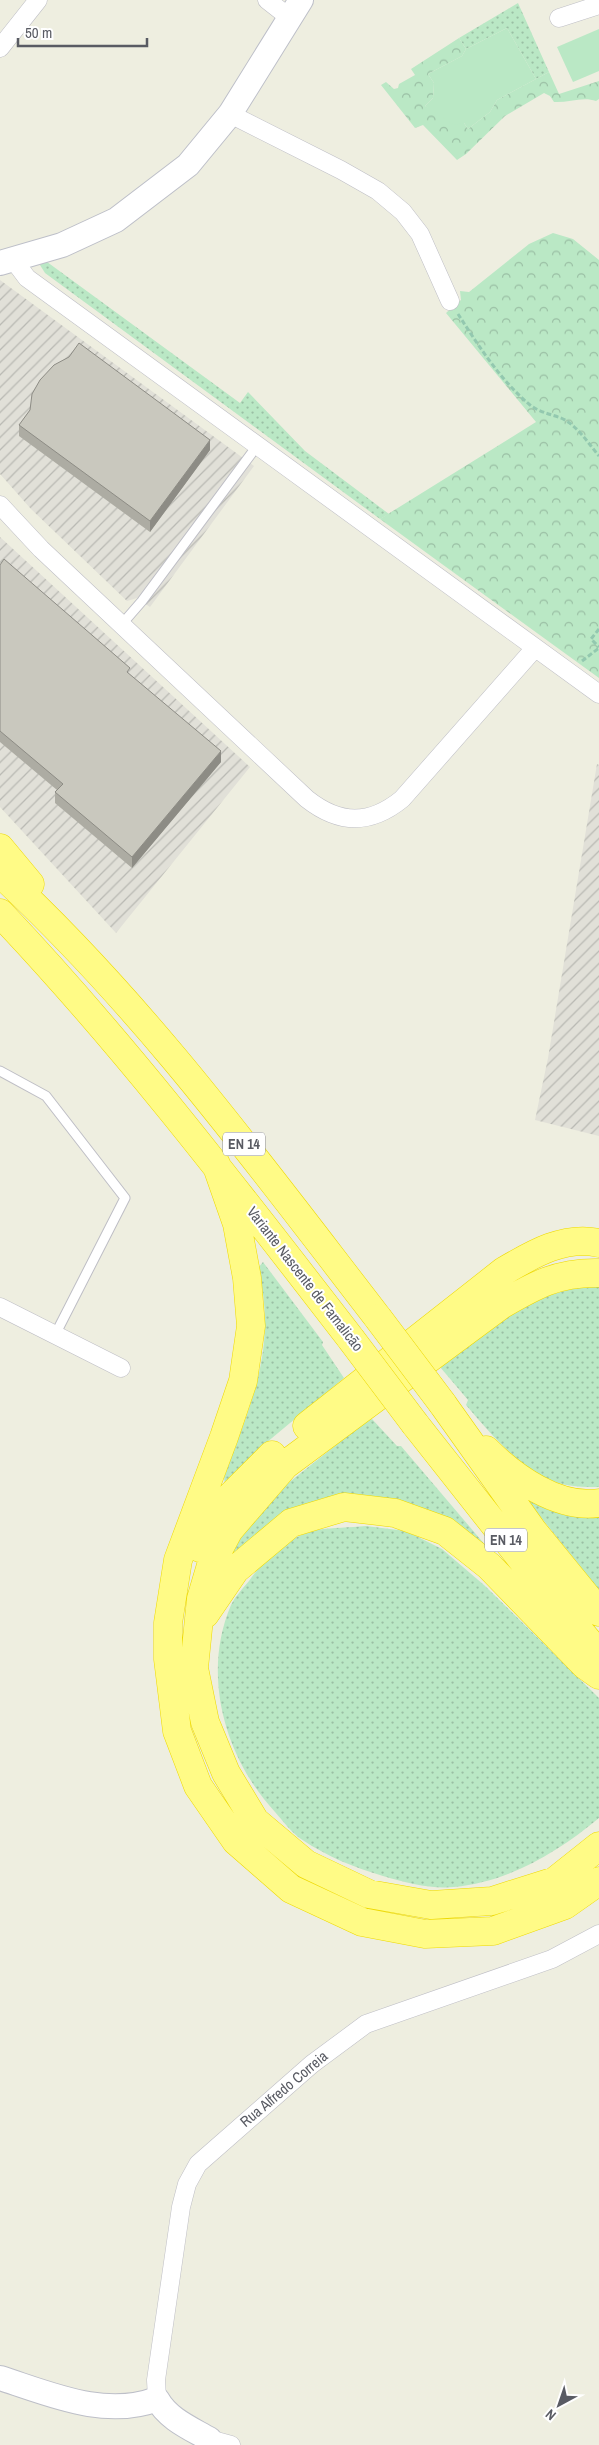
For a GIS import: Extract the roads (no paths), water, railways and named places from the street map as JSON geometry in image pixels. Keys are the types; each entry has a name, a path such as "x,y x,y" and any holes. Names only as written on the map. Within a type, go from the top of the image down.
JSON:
{"highway":[{"path":"0,848 103,975"},
{"name":"EN 14","path":"0,873 48,918 103,975 184,1069 378,1318 442,1403 533,1531 599,1612"},
{"name":"Variante Nascente de Famalicão","path":"0,913 105,1028 216,1164 415,1424 558,1606 599,1654"},
{"path":"0,925 42,957"},
{"path":"216,1164 236,1224 247,1278 251,1326 243,1381 178,1560 168,1623 168,1659 177,1731 198,1786 236,1841 291,1889 362,1922 425,1934 493,1931 565,1905 599,1881"},
{"path":"168,1623 193,1560 222,1505 278,1448 504,1272 531,1255 560,1244 594,1241"},
{"path":"599,1273 574,1273 536,1285 501,1305 285,1465 230,1530 212,1562 201,1599 194,1668 205,1722 226,1773 255,1821 306,1864 369,1894 431,1905 492,1901 555,1880 599,1846"},
{"path":"442,1403 494,1458 533,1486 560,1499 599,1503"},
{"path":"198,1626 212,1602 235,1570 291,1523 344,1507 394,1513 446,1531 490,1566 585,1665 599,1675"}],"street":[{"path":"0,48 38,0"},
{"path":"6,261 62,245 116,220 188,164 230,114 296,9 266,0"},
{"path":"559,18 599,5"},
{"path":"230,114 341,170 378,191 403,212 420,234 450,301"},
{"path":"6,261 26,278 599,694"},
{"path":"0,505 41,549 307,799 328,813 352,819 370,818 389,810 402,799 535,648"},
{"path":"0,1307 120,1368"},
{"name":"Rua Alfredo Correia","path":"157,2399 156,2380 182,2207 187,2184 198,2164 312,2064 366,2024 552,1959 599,1934"},
{"path":"0,2378 78,2402 118,2408 141,2405 157,2399 162,2409 174,2419 216,2443"}],"lane":[{"path":"122,624 142,601 257,446"},
{"path":"0,1071 46,1096 125,1198 55,1335"}]}
